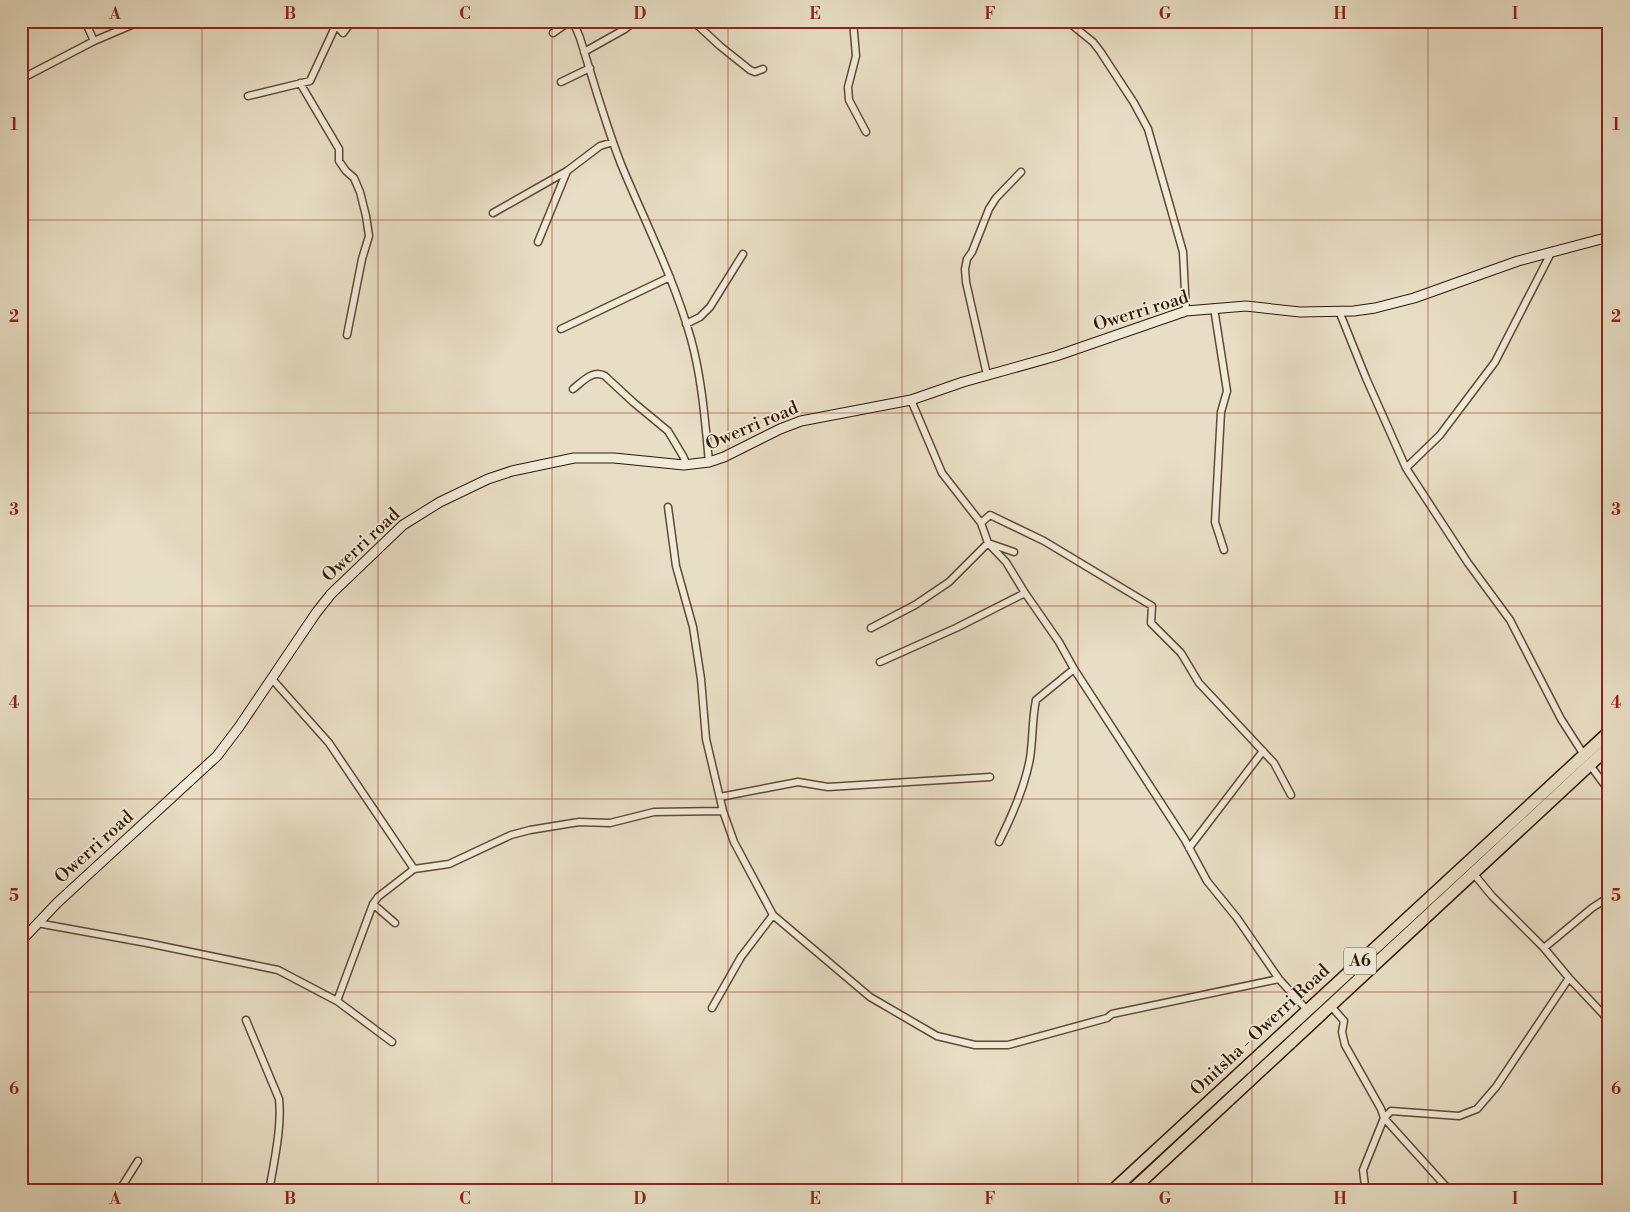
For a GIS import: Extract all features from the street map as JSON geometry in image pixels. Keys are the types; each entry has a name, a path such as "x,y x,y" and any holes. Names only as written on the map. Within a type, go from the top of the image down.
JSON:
{"highway":[{"name":"Onitsha - Owerri Road","path":"1131,1191 1473,873 1587,760 1609,732"},
{"name":"Onitsha - Owerri Road","path":"1112,1191 1307,1010 1587,760 1609,747"}],"main road":[{"name":"Owerri road","path":"21,941 57,903 217,756 331,594 403,525 440,502 488,479 512,471 574,458 614,458 687,465 709,462 724,457 780,428 802,421 910,400 1056,356 1186,311 1246,306 1300,312 1375,308 1414,298 1481,273 1552,251 1609,237"}],"street":[{"path":"86,21 94,41"},
{"path":"21,79 94,41 141,21"},
{"path":"248,96 310,80 335,23 343,33 352,21"},
{"path":"553,33 571,21 590,68 613,142 670,277 692,341 703,400 709,462"},
{"path":"584,52 625,29 635,21"},
{"path":"693,21 750,70 755,72 763,69"},
{"path":"853,21 856,56 848,87 849,100 866,132"},
{"path":"1067,21 1093,42 1100,51 1134,103 1148,129 1183,252 1186,311"},
{"path":"561,82 590,68"},
{"path":"300,84 339,149 339,161 354,178 366,216 369,236 362,259 347,335"},
{"path":"493,212 567,171 600,146 613,142"},
{"path":"538,242 567,171"},
{"path":"987,376 966,282 965,269 967,259 972,252 989,209 996,198 1021,172"},
{"path":"1406,468 1440,435 1495,362 1552,251"},
{"path":"686,324 700,317 710,307 743,254"},
{"path":"561,329 670,277"},
{"path":"1214,308 1227,391 1221,412 1215,522 1224,550"},
{"path":"1339,311 1406,468 1468,563 1510,620 1561,719 1609,791"},
{"path":"573,389 586,378 595,374 601,373 606,376 633,402 668,431 687,465"},
{"path":"910,400 942,473 981,523 988,543 1006,562 1059,642 1074,669 1185,840 1207,881 1237,918 1280,979 1307,1010"},
{"path":"668,507 676,566 692,627 706,738 723,810 734,842 773,915 870,997 936,1036 975,1045 1008,1045 1107,1018 1112,1014 1280,979"},
{"path":"981,523 990,515 1044,541 1152,606 1151,623 1181,653 1199,683 1274,763 1291,795"},
{"path":"988,543 1014,552"},
{"path":"871,628 915,605 949,582 988,543"},
{"path":"880,662 956,628 1025,593"},
{"path":"999,842 1015,810 1030,758 1036,700 1074,669"},
{"path":"272,679 329,743 414,869"},
{"path":"1189,848 1263,751"},
{"path":"720,797 798,782 828,787 990,777"},
{"path":"337,1002 373,904 378,897 414,869 449,864 511,836 530,830 579,822 610,823 654,812 723,810"},
{"path":"1473,873 1492,896 1544,948 1609,1023"},
{"path":"1544,948 1592,908 1609,897"},
{"path":"373,904 395,923"},
{"path":"712,1008 740,957 773,915"},
{"path":"37,923 278,970 337,1002 392,1042"},
{"path":"1368,1191 1365,1186 1363,1170 1384,1118 1391,1111 1459,1116 1477,1109 1496,1087 1569,978"},
{"path":"1330,1006 1344,1021 1342,1032 1346,1045 1381,1108 1384,1118 1450,1191"},
{"path":"246,1020 280,1104 274,1165 269,1191"},
{"path":"119,1191 138,1161"}]}
